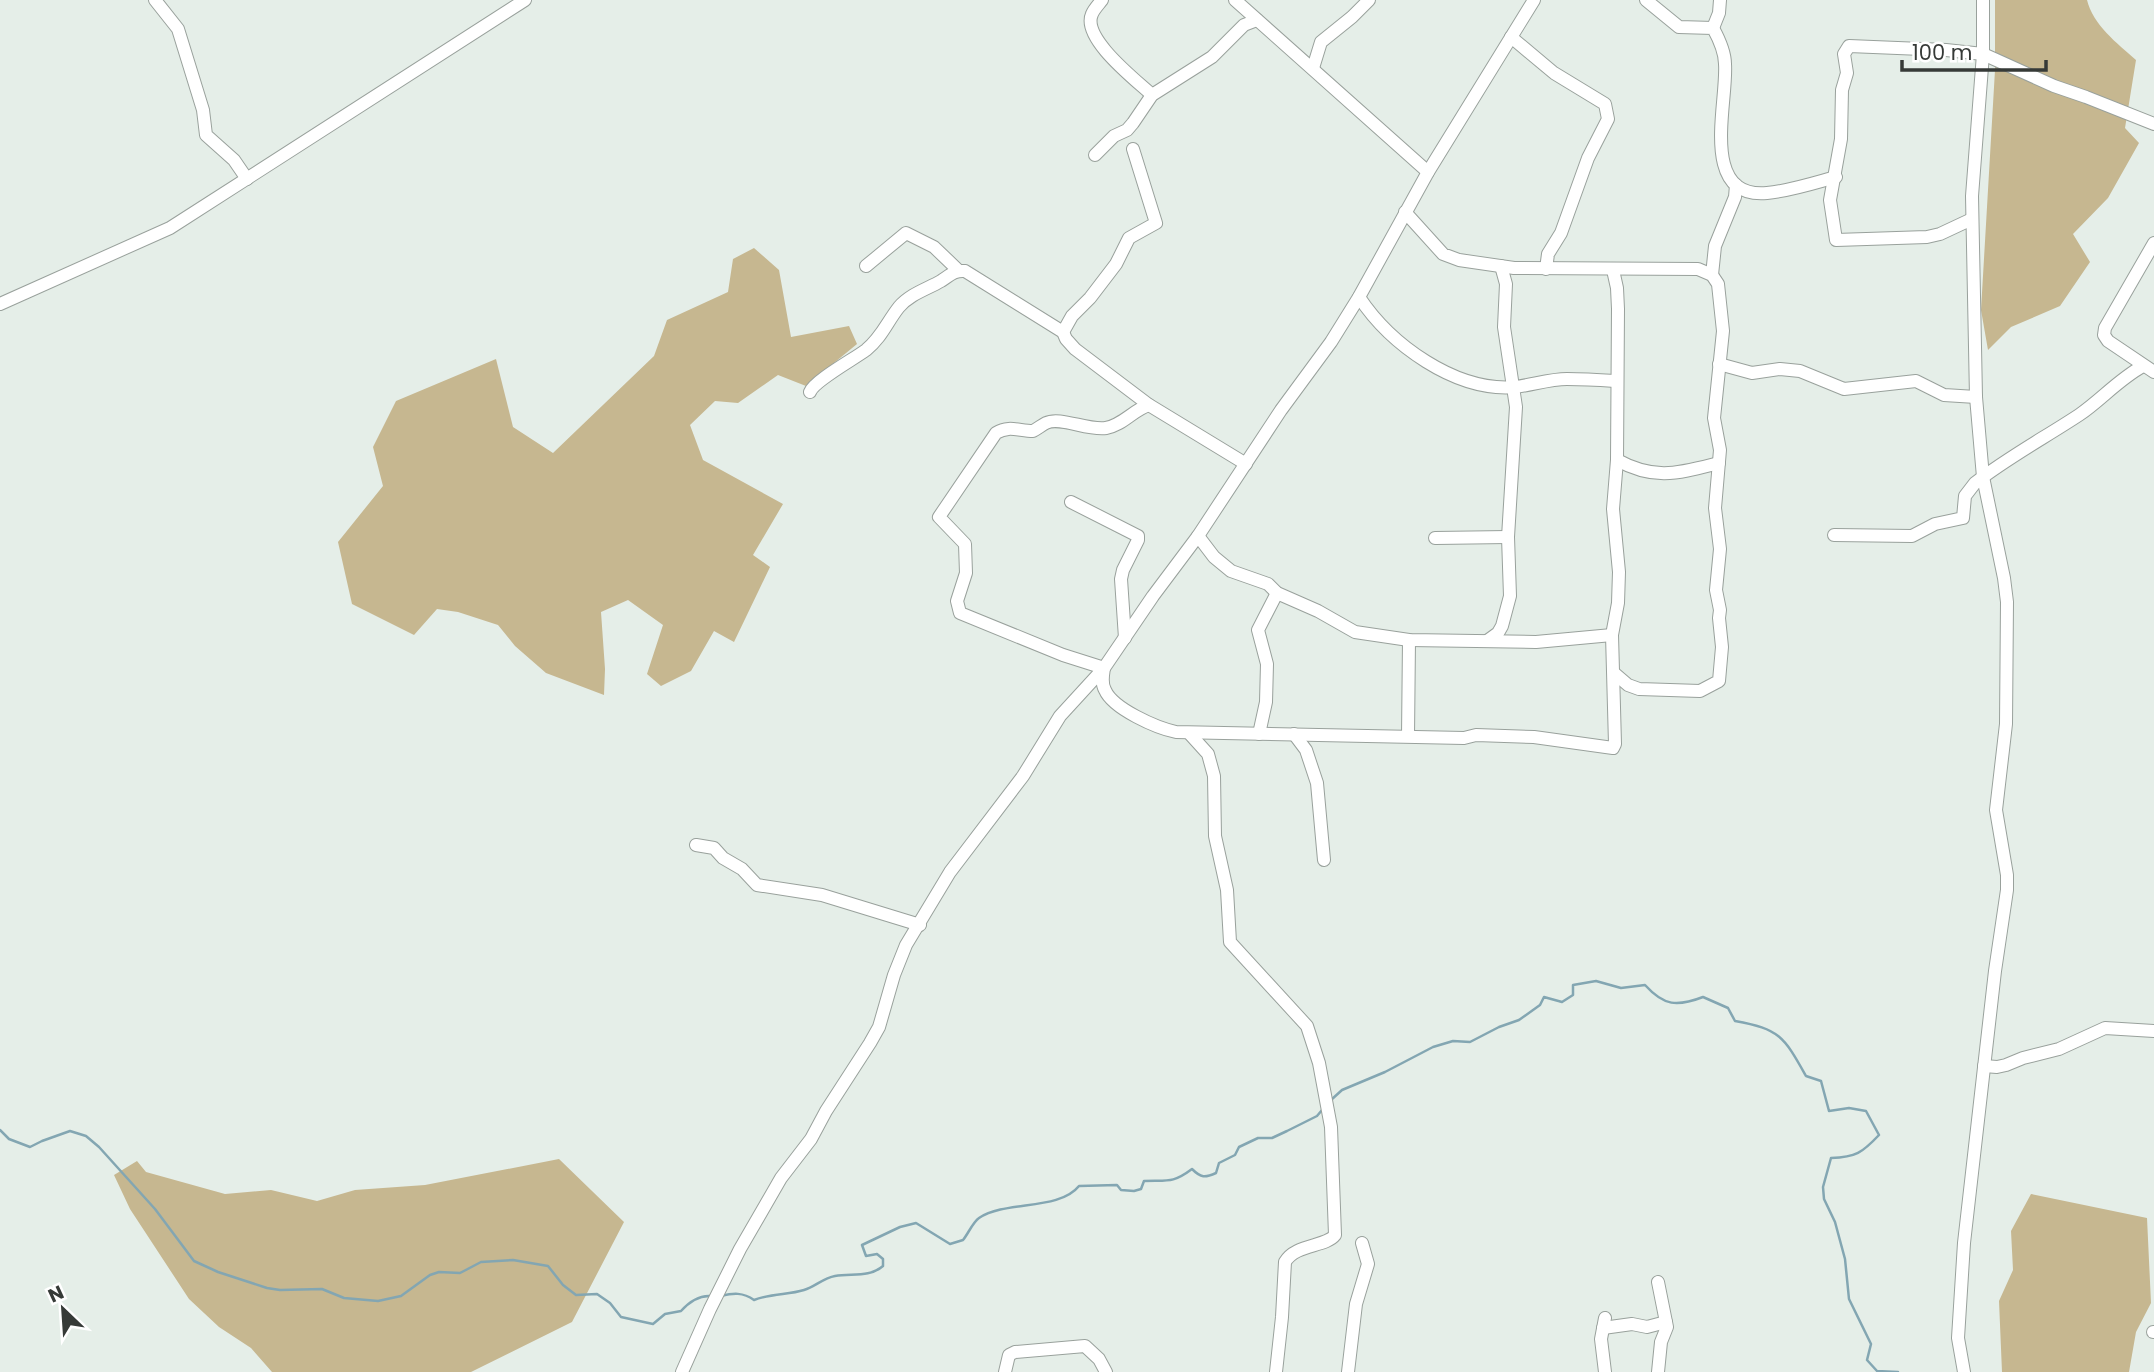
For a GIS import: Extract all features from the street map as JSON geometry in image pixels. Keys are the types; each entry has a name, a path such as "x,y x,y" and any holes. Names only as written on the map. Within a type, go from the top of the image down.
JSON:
{"street":[{"path":"155,0 178,29 203,110 206,135 234,160 247,179"},
{"path":"0,304 170,228 525,0"},
{"path":"1102,0 1091,15 1097,41 1152,95"},
{"path":"1236,0 1428,172"},
{"path":"1313,68 1321,42 1369,0"},
{"path":"682,1372 710,1308 746,1237 781,1178 811,1139 879,1027 900,958 950,872 1023,776 1060,716 1104,668 1331,342 1428,172 1534,0"},
{"path":"1646,0 1670,23 1679,27 1713,28"},
{"path":"1720,0 1720,13 1713,28 1725,61 1722,164 1736,185 1749,191 1767,193 1836,177"},
{"path":"1964,1372 1958,1338 1964,1243 1994,971 2007,890 1996,810 2006,724 2007,602 1983,477 1976,397 1972,219 1983,54 1983,0"},
{"path":"1095,155 1114,136 1127,130 1152,95 1212,57 1244,25 1257,20"},
{"path":"1511,37 1554,73 1605,104 1608,111 1608,119 1588,158 1561,233 1548,254 1546,268"},
{"path":"1972,219 1927,237 1836,240 1830,200 1841,139 1842,90 1847,72 1844,54 1849,46 1983,54 2054,86 2154,124"},
{"path":"1063,332 1072,316 1090,298 1120,258 1129,238 1156,223 1133,149"},
{"path":"1614,673 1628,685 1639,689 1700,691 1719,681 1723,647 1716,590 1720,549 1715,520 1720,450 1714,418 1723,331 1718,284 1712,275 1715,246 1735,197 1736,185"},
{"path":"1405,212 1449,257 1502,266 1612,270 1689,269 1712,275"},
{"path":"866,266 906,233 934,247 959,271 971,274 1063,332 1075,349 1149,405 1247,464"},
{"path":"2149,369 2108,341 2104,335 2105,328 2154,243"},
{"path":"1487,641 1498,633 1507,614 1510,596 1508,537 1516,407 1504,327 1506,284 1502,266"},
{"path":"1104,668 1102,683 1110,699 1168,730 1189,733 1534,737 1613,748 1612,635 1619,593 1619,572 1613,509 1617,460 1617,288 1612,270"},
{"path":"810,393 816,383 838,370 876,340 902,304 915,294 959,271"},
{"path":"1359,297 1372,317 1387,332 1430,364 1457,377 1513,387 1567,379 1615,381"},
{"path":"1719,364 1752,373 1780,369 1800,371 1844,389 1916,381 1944,395 1976,397"},
{"path":"1834,535 1912,536 1935,524 1963,518 1968,489 2080,414 2109,393 2126,376 2149,369"},
{"path":"1104,668 1063,655 960,612 957,601 965,573 965,544 939,517 996,433 1002,429 1032,432 1047,422 1054,421 1102,429 1119,424 1140,408 1149,405"},
{"path":"1617,460 1635,470 1667,474 1719,463"},
{"path":"1071,502 1138,536 1122,579 1125,638"},
{"path":"1198,536 1222,566 1268,584 1277,593 1318,611 1355,632 1409,640 1536,642 1612,635"},
{"path":"1435,538 1508,537"},
{"path":"1259,734 1266,702 1267,664 1258,629 1277,593"},
{"path":"1408,736 1409,640"},
{"path":"1189,733 1208,754 1214,776 1214,836 1227,890 1230,942 1307,1026 1319,1063 1331,1127 1335,1235 1329,1240 1311,1244 1287,1257 1284,1262 1276,1372"},
{"path":"1294,734 1306,750 1317,783 1324,860"},
{"path":"696,845 714,848 723,858 742,869 757,885 822,895 920,925"},
{"path":"1984,1066 1997,1068 2059,1049 2105,1028 2154,1031"},
{"path":"1348,1372 1347,1362 1356,1304 1368,1264 1362,1243"},
{"path":"1658,1282 1666,1322 1658,1372"},
{"path":"1605,1372 1602,1353 1604,1323 1647,1327 1666,1322"},
{"path":"1005,1372 1009,1356 1016,1352 1078,1345 1092,1350 1106,1372"}],"shaded area":[{"path":"1995,0 2087,0 2100,25 2136,60 2125,128 2139,143 2108,198 2073,234 2090,262 2060,306 2011,327 1988,350 1981,310 1995,70"},
{"path":"754,248 779,270 791,337 849,326 857,344 806,386 778,375 738,403 715,401 690,425 703,460 783,504 753,555 770,567 734,642 714,631 691,671 661,686 647,674 663,625 628,600 601,612 604,695 546,673 515,646 498,625 458,612 437,609 414,635 352,604 338,542 383,486 373,447 396,401 496,359 513,427 553,453 654,356 667,320 728,292 733,259"},
{"path":"559,1159 624,1222 572,1322 471,1372 272,1372 251,1348 219,1327 189,1299 130,1209 114,1175 137,1161 146,1172 225,1194 271,1190 317,1201 355,1190 425,1185"},
{"path":"2031,1194 2147,1218 2151,1303 2136,1332 2129,1372 2002,1372 1999,1301 2013,1270 2011,1231"}],"waterway":[{"path":"1331,1100 1342,1090 1433,1047 1453,1041 1470,1042 1519,1020 1540,1005 1544,997 1562,1002 1573,995 1573,985 1596,981 1621,988 1645,985 1658,997 1671,1003 1703,997 1728,1008 1735,1021 1762,1027 1786,1044 1806,1076 1821,1081 1829,1111 1849,1108 1866,1111 1879,1135 1858,1153 1831,1158 1823,1187 1824,1199 1835,1222 1845,1259 1849,1299 1871,1344 1867,1360 1877,1371 1898,1372"},
{"path":"721,1296 738,1294 754,1300 804,1290 835,1276 878,1270 883,1266 883,1259 877,1254 866,1256 862,1245 900,1227 916,1223 950,1244 963,1240 977,1220 990,1212 1059,1199 1079,1186 1117,1185 1121,1190 1134,1191 1141,1189 1144,1181 1174,1179 1192,1169 1201,1176 1209,1176 1216,1173 1219,1163 1235,1155 1239,1147 1258,1138 1272,1138 1317,1116 1322,1110"},
{"path":"0,1130 9,1139 30,1147 70,1131 86,1136 155,1209 194,1261 267,1288 322,1289 344,1298 378,1301 401,1296 430,1275 439,1272 460,1273 481,1262 513,1260 548,1266 563,1285 576,1295 597,1294 610,1303 621,1317 653,1324 665,1314 681,1311 694,1300 711,1296"}]}
